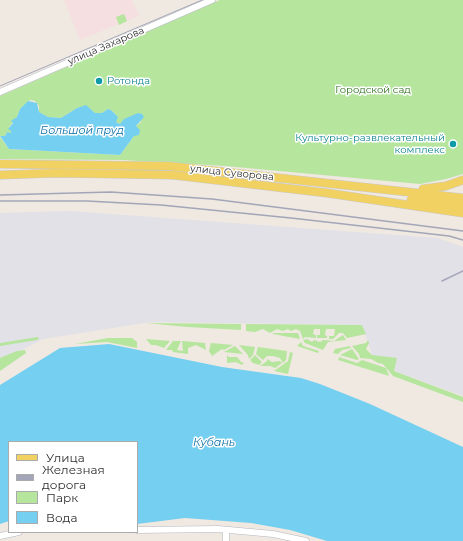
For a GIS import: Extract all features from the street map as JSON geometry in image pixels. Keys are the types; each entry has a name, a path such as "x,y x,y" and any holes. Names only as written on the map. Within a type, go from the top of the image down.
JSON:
{"main road":[{"name":"улица Суворова","path":"0,164 169,166 463,198"},
{"name":"улица Суворова","path":"0,175 57,173 173,175 327,193 463,206"},
{"path":"390,189 432,189 463,180"},
{"name":"улица Суворова","path":"327,193 463,213"}],"street":[{"name":"улица Захарова","path":"0,92 212,0"},
{"path":"138,530 218,529 273,534 306,541"},
{"path":"226,530 226,541"},
{"path":"0,536 14,533"}],"shaded area":[{"path":"64,0 132,0 139,16 80,40"},
{"path":"70,211 438,238 463,247 463,396 394,371 372,355 362,325 151,322 43,339 0,361 0,213"}],"green space":[{"name":"Городской сад","path":"220,0 463,0 463,174 420,184 225,166 123,160 0,159 0,137 9,149 120,155 134,136 136,126 142,121 120,124 116,122 116,115 111,110 108,109 102,113 95,113 86,106 77,108 61,118 48,117 39,112 39,106 35,101 30,100 20,109 17,117 9,127 12,131 10,134 7,132 5,136 0,136 0,96"},
{"path":"124,14 127,21 119,25 116,17"},
{"path":"146,323 241,324 241,330 188,327"},
{"path":"246,324 362,325 366,334 347,338 343,333 339,333 333,339 329,339 329,336 334,336 335,329 326,329 325,335 327,338 317,338 317,335 320,335 320,329 314,329 313,334 316,335 316,338 305,337 303,339 300,331 296,329 291,331 288,329 283,331 277,329 270,333 263,329 255,332 246,331"},
{"path":"298,333 300,339 273,334"},
{"path":"343,335 346,340 328,342 323,350 305,343 303,340 307,339 312,342 314,340 320,342 323,340 334,341"},
{"path":"38,337 39,339 37,340 0,346 0,343"},
{"path":"108,338 132,338 137,342 137,348 107,342 75,344"},
{"path":"146,339 170,341 164,348 151,345"},
{"path":"368,340 369,343 366,349 372,355 397,358 394,371 463,397 463,402 393,376 383,364 371,359 360,358 359,354 352,346 366,343"},
{"path":"173,341 181,341 177,350 183,351 182,341 205,343 206,350 196,345 188,348 188,354 166,350"},
{"path":"301,342 303,346 319,351 318,353 297,346"},
{"path":"211,343 233,345 224,350 222,349 212,356 209,351"},
{"path":"239,345 255,347 253,355 249,359 248,355"},
{"path":"235,346 243,354 224,352"},
{"path":"350,346 351,348 342,350 338,354 333,353 335,349"},
{"path":"258,347 287,351 286,360 283,363 280,358 267,356 263,360 256,354"},
{"path":"352,349 359,359 357,360 340,355"},
{"path":"25,350 26,353 0,371 0,358 17,351"},
{"path":"290,352 293,353 288,374 274,371 288,361"},
{"path":"227,355 229,357 237,357 244,363 242,365 236,362 227,363"},
{"path":"255,355 262,362 259,365 250,360"},
{"path":"339,357 357,363 362,360 386,368 389,376 338,360"},
{"path":"267,359 272,362 280,361 282,363 275,368 270,366 260,366 267,361"}],"water":[{"name":"Большой пруд","path":"28,101 37,103 39,112 48,117 61,118 77,108 86,105 95,113 102,113 108,109 111,110 118,117 116,122 120,124 124,119 138,113 142,114 144,117 136,126 140,130 139,135 134,136 120,155 9,149 0,136 5,136 7,132 11,133 8,129 13,123 11,121 17,117 20,109"},
{"name":"Кубань","path":"109,344 222,367 301,378 370,404 463,447 463,541 327,541 290,530 251,523 185,518 138,524 138,441 8,441 8,521 0,524 0,385 60,348"}],"tram line":[{"path":"0,86 202,0"}],"railway":[{"path":"0,195 111,192 212,199 463,231"},
{"path":"0,201 87,201 161,205 449,236 463,240"},
{"path":"442,281 463,271"}],"place":[{"name":"Ротонда","path":"99,81"},
{"name":"Культурно-развлекательный комплекс","path":"453,144"}]}
